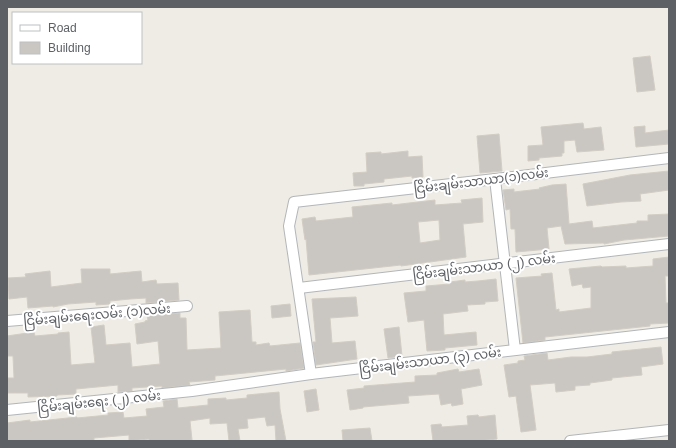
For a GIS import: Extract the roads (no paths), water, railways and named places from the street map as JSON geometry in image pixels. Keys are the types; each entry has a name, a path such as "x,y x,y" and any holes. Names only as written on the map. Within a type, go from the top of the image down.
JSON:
{"street":[{"name":"ငြိမ်းချမ်းသာယာ(၁)လမ်း","path":"299,288 289,226 294,202 669,158"},
{"path":"495,179 515,350"},
{"name":"ငြိမ်းချမ်းသာယာ (၂) လမ်း","path":"299,288 669,244"},
{"path":"299,288 311,374"},
{"name":"ငြိမ်းချမ်းရေးလမ်း (၁)လမ်း","path":"7,321 187,306"},
{"name":"ငြိမ်းချမ်းသာယာ (၃) လမ်း","path":"192,391 311,374 669,332"},
{"name":"ငြိမ်းချမ်းရေး (၂) လမ်း","path":"7,410 192,391"},
{"path":"570,441 669,430"}]}
